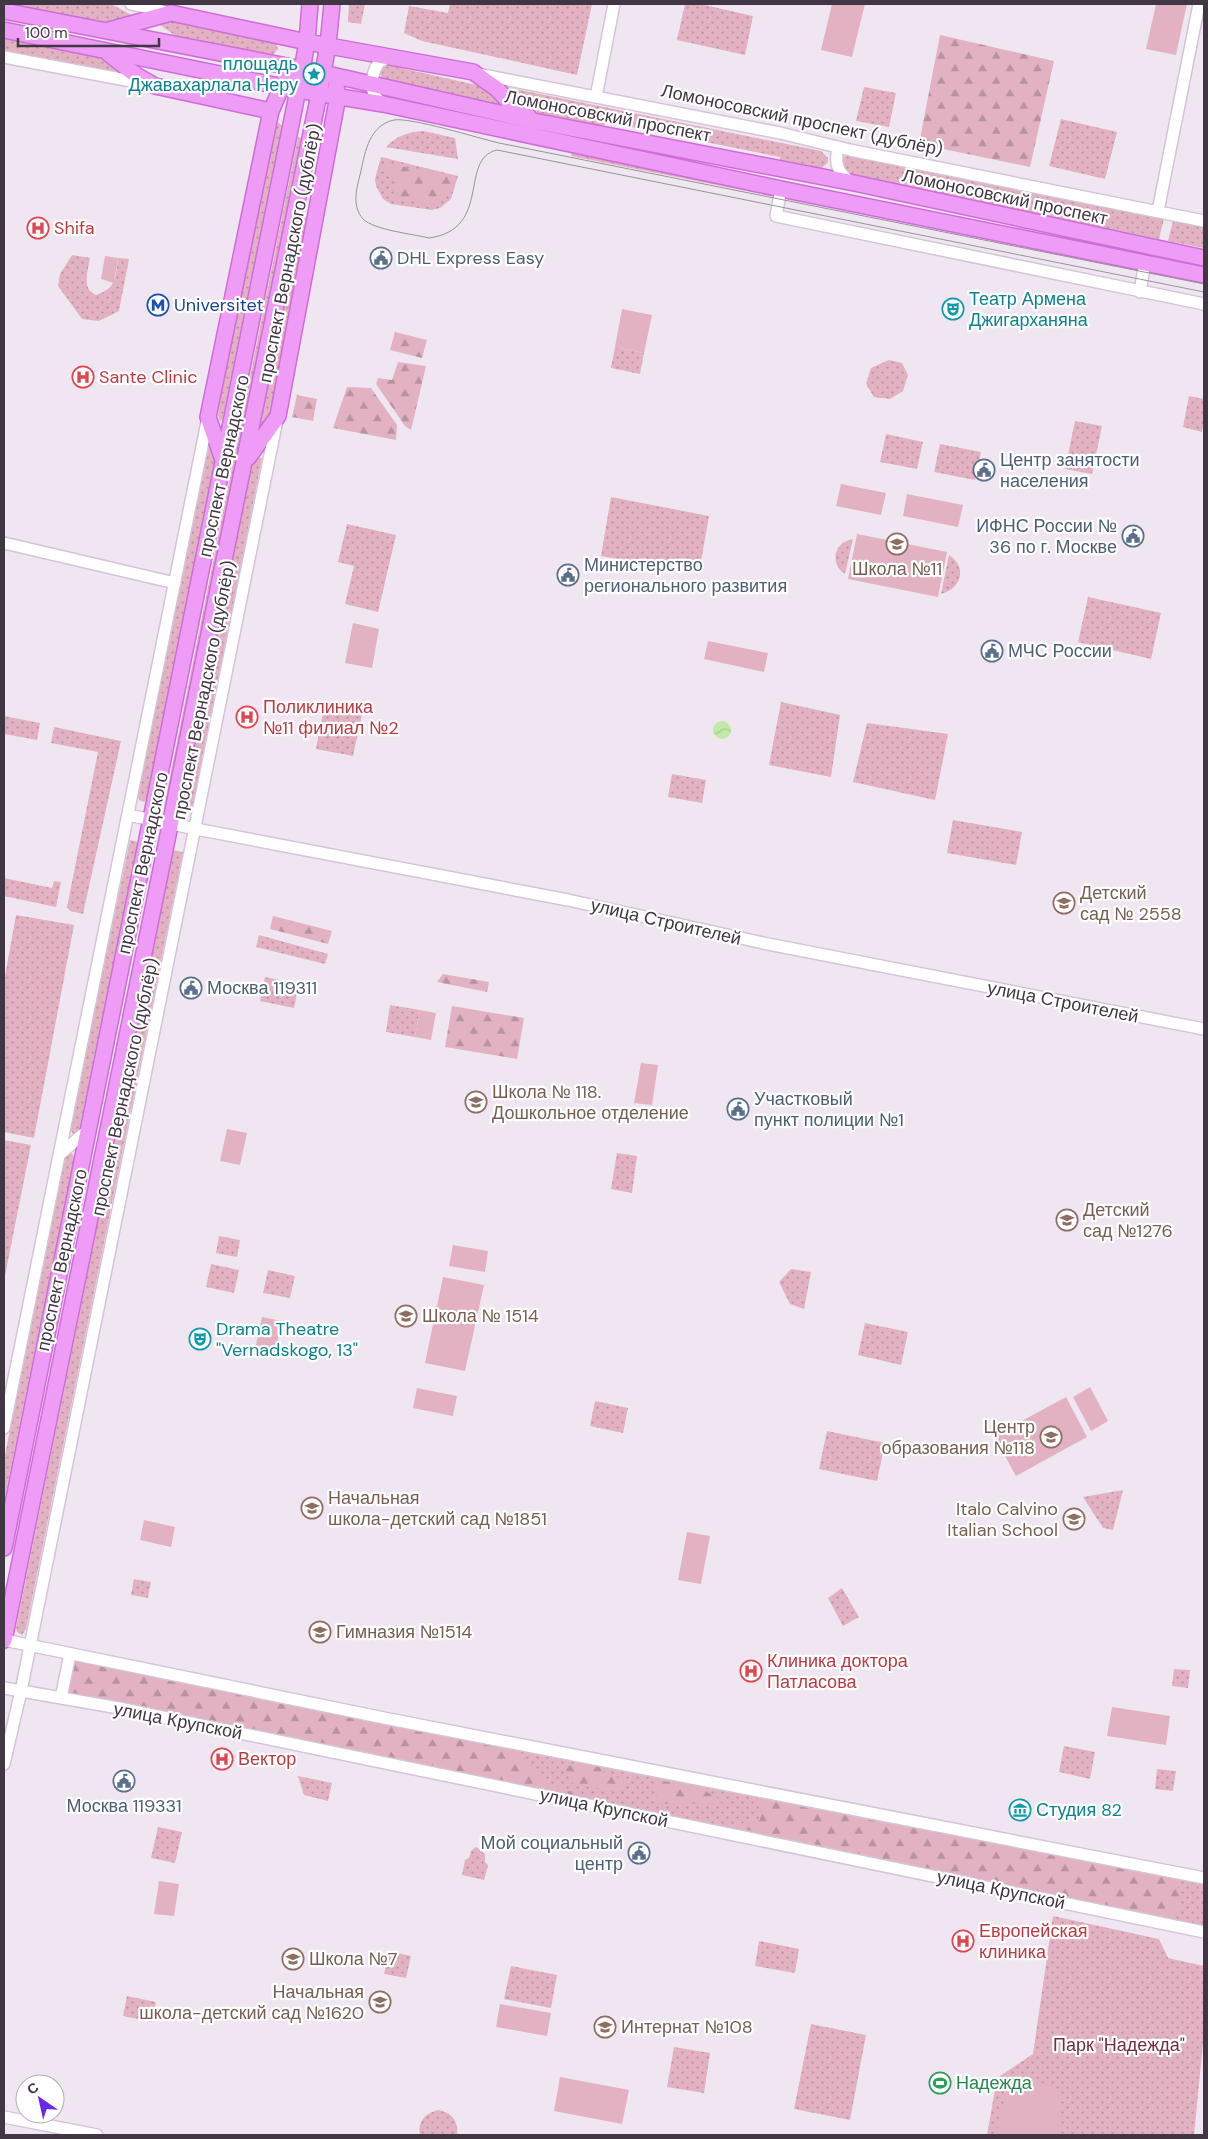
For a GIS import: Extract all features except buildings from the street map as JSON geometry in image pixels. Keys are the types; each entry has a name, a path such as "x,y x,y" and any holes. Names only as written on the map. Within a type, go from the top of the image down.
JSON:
{"main road":[{"path":"223,460 208,417 271,111 282,86 296,68 307,42 310,4"},
{"path":"4,30 298,90 338,96 329,75 328,45 332,4"},
{"name":"Ломоносовский проспект","path":"4,12 104,32 180,44 372,84 534,121 854,184 1204,258"},
{"path":"104,32 171,13 307,42 392,56"},
{"path":"98,49 155,86 271,111"},
{"name":"Ломоносовский проспект (дублёр)","path":"392,56 473,72"},
{"path":"296,68 298,90"},
{"path":"473,72 492,85 512,105 534,121"},
{"path":"319,94 329,75"},
{"name":"проспект Вернадского","path":"4,1548 298,90"},
{"name":"проспект Вернадского","path":"4,1640 319,94"},
{"name":"Ломоносовский проспект","path":"338,96 597,148 781,189 1204,275"},
{"name":"проспект Вернадского (дублёр)","path":"244,463 278,416 338,96"},
{"path":"828,198 822,194 821,188 824,182 831,180"},
{"path":"1086,250 1092,248 1094,243 1093,238 1089,234"}],"street":[{"path":"131,4 171,13"},
{"path":"596,97 614,4"},
{"path":"1158,212 1199,4"},
{"path":"383,104 377,100 372,84 374,69 379,62 392,56"},
{"path":"4,58 155,86"},
{"name":"Ломоносовский проспект (дублёр)","path":"473,72 780,133 838,147 1204,221"},
{"path":"838,147 836,160 838,170 842,176 854,184"},
{"path":"781,189 776,216 1204,304"},
{"path":"1140,292 1145,262"},
{"name":"проспект Вернадского (дублёр)","path":"4,1764 21,1691 278,416"},
{"path":"4,1428 208,417"},
{"path":"4,543 175,583"},
{"name":"улица Строителей","path":"128,815 568,900 763,943 1204,1029"},
{"path":"60,1154 88,1130"},
{"path":"4,1640 384,1718 1204,1878"},
{"path":"61,1698 70,1654"},
{"name":"улица Крупской","path":"4,1688 160,1717 1204,1932"},
{"path":"4,2118 96,2135"}],"green space":[{"path":"11,4 111,4 137,18 113,25"},
{"path":"349,4 365,4 361,24 348,22"},
{"path":"450,4 592,4 577,75 422,41 404,33 409,6 448,13"},
{"path":"685,4 700,4 753,16 745,55 677,40"},
{"path":"832,4 865,4 852,57 821,50"},
{"path":"1156,4 1187,4 1176,55 1146,49"},
{"path":"169,21 275,41 278,49 272,56 177,37 156,22"},
{"path":"940,35 1054,61 1030,167 919,144"},
{"path":"4,37 91,55 113,62 124,72 122,75 4,51"},
{"path":"388,65 485,87 503,104 499,106 383,81 379,72 383,66"},
{"path":"506,87 821,151 828,158 828,162 818,169 780,161 780,157 606,122 604,126 528,111"},
{"path":"864,87 896,93 889,127 856,121"},
{"path":"1061,119 1117,132 1105,179 1049,166"},
{"path":"278,122 282,126 223,417 220,422 218,415 222,390 274,130"},
{"path":"423,131 455,138 458,159 386,147 403,135"},
{"path":"298,137 301,138 167,808 164,807"},
{"path":"572,151 778,193 777,197 571,156"},
{"path":"847,155 1164,219 1159,239 848,175 842,171 842,159"},
{"path":"381,157 458,176 451,199 440,208 432,210 391,204 383,199 376,186 375,179"},
{"path":"388,163 447,174 454,180 451,190 446,198 438,204 428,207 415,199 395,199 396,186 385,167"},
{"path":"302,217 311,219 274,409 259,430"},
{"path":"1173,221 1204,227 1204,248 1168,241"},
{"path":"72,255 90,258 87,284 88,289 96,295 112,285 116,276 118,258 129,259 119,311 99,321 82,319 58,286 60,274"},
{"path":"105,256 118,258 114,283 101,279"},
{"path":"622,309 652,315 644,353 615,347"},
{"path":"395,332 427,340 422,358 390,350"},
{"path":"615,347 644,353 640,374 611,368"},
{"path":"889,360 902,363 908,375 903,391 890,399 874,397 866,384 871,368"},
{"path":"398,362 426,366 411,430 405,426 376,384 378,378 392,380"},
{"path":"347,387 371,388 397,425 396,440 333,428"},
{"path":"297,395 317,399 313,421 292,417"},
{"path":"1189,396 1204,399 1202,432 1183,427"},
{"path":"1075,421 1102,426 1092,474 1065,469"},
{"path":"886,434 923,442 917,469 880,462"},
{"path":"940,444 981,452 975,480 934,472"},
{"path":"208,446 214,447 215,460 148,798 144,802 139,800 138,796"},
{"path":"253,456 262,458 194,805 189,811 184,807 184,802"},
{"path":"841,484 886,493 881,515 836,506"},
{"path":"907,494 963,505 958,527 903,516"},
{"path":"611,497 709,516 699,573 601,556"},
{"path":"347,524 396,535 378,612 345,604 354,566 338,562"},
{"path":"857,534 947,552 938,597 848,579"},
{"path":"853,539 845,574 837,564 836,554 841,544"},
{"path":"949,555 959,565 960,577 953,587 941,594"},
{"path":"1088,597 1161,613 1151,659 1078,642"},
{"path":"353,623 379,629 372,668 345,663"},
{"path":"708,641 768,653 764,672 704,659"},
{"path":"325,702 363,710 353,756 316,749"},
{"path":"781,702 840,715 831,777 769,765"},
{"path":"4,716 40,723 37,740 4,734"},
{"path":"867,723 948,734 935,800 853,782"},
{"path":"54,727 121,741 83,914 70,911 67,907 98,752 51,743"},
{"path":"672,774 706,780 702,803 668,797"},
{"path":"953,820 1022,832 1016,865 947,853"},
{"path":"130,840 138,842 79,1131 74,1135 70,1130"},
{"path":"173,850 183,852 26,1629 22,1635 17,1632 16,1628"},
{"path":"4,878 52,888 54,881 61,882 56,907 4,896"},
{"path":"16,915 74,925 34,1138 4,1132 4,982"},
{"path":"273,916 332,931 328,944 270,929"},
{"path":"259,935 328,954 325,964 256,947"},
{"path":"443,974 489,982 487,992 437,982"},
{"path":"265,977 299,984 294,1008 260,1001"},
{"path":"390,1005 420,1010 415,1037 386,1032"},
{"path":"452,1006 524,1018 517,1059 445,1047"},
{"path":"420,1010 436,1013 431,1040 415,1037"},
{"path":"641,1063 658,1065 652,1105 634,1103"},
{"path":"227,1129 247,1133 240,1165 220,1161"},
{"path":"4,1140 31,1145 4,1281"},
{"path":"69,1153 73,1154 74,1159 4,1501 4,1460 65,1157"},
{"path":"617,1153 637,1156 632,1193 611,1189"},
{"path":"219,1236 240,1240 237,1257 216,1253"},
{"path":"453,1245 488,1251 485,1272 449,1266"},
{"path":"211,1264 239,1270 234,1293 206,1287"},
{"path":"791,1269 811,1272 804,1309 790,1304 779,1282"},
{"path":"268,1270 295,1276 290,1298 263,1293"},
{"path":"443,1277 484,1285 465,1371 425,1363"},
{"path":"262,1317 282,1321 275,1353 255,1349"},
{"path":"865,1323 908,1332 901,1365 858,1355"},
{"path":"1090,1387 1108,1421 1091,1431 1073,1397"},
{"path":"417,1388 457,1396 453,1416 413,1408"},
{"path":"1066,1397 1087,1437 1016,1476 994,1436"},
{"path":"595,1401 628,1408 623,1433 590,1426"},
{"path":"827,1431 885,1443 877,1481 819,1469"},
{"path":"1123,1490 1113,1530 1103,1528 1083,1497"},
{"path":"144,1520 175,1527 171,1547 140,1540"},
{"path":"687,1532 710,1536 701,1584 678,1580"},
{"path":"134,1579 151,1582 148,1598 131,1595"},
{"path":"842,1588 859,1617 843,1626 828,1598"},
{"path":"72,1658 1204,1884 1204,1928 65,1695"},
{"path":"74,1661 516,1746 544,1783 628,1809 68,1693"},
{"path":"1174,1669 1190,1670 1188,1688 1172,1686"},
{"path":"1112,1707 1170,1716 1166,1745 1107,1736"},
{"path":"1064,1746 1095,1752 1090,1779 1059,1772"},
{"path":"600,1765 604,1775 625,1779 621,1791 574,1785 561,1766"},
{"path":"1157,1769 1176,1771 1173,1791 1155,1789"},
{"path":"298,1776 332,1783 328,1801 304,1795"},
{"path":"656,1781 692,1783 726,1803 657,1804"},
{"path":"758,1795 1174,1879 1181,1894 1179,1913 1163,1920 729,1826 760,1820"},
{"path":"158,1827 182,1832 175,1863 151,1858"},
{"path":"476,1847 485,1854 485,1862 488,1865 484,1880 462,1875 465,1860 469,1858 471,1851"},
{"path":"159,1881 179,1884 174,1916 154,1914"},
{"name":"Парк \"Надежда\"","path":"1053,1916 1159,1939 1168,1958 1204,1966 1204,2033 1194,2135 987,2135 997,2078 1033,2054"},
{"path":"759,1941 799,1949 795,1973 755,1966"},
{"path":"389,1951 411,1956 406,1978 384,1974"},
{"path":"511,1966 557,1975 551,2008 504,1999"},
{"path":"127,1996 156,2002 152,2022 123,2016"},
{"path":"500,2004 551,2013 547,2036 496,2027"},
{"path":"811,2024 866,2035 850,2120 794,2109"},
{"path":"674,2047 710,2053 704,2093 667,2087"},
{"path":"560,2077 629,2090 622,2124 554,2111"},
{"path":"1038,2081 1054,2091 1058,2097 1061,2117 1058,2135 996,2135 1002,2106 1010,2091 1026,2082"},
{"path":"438,2110 454,2118 457,2126 457,2135 420,2135 419,2130 423,2119 429,2113"}],"water":[{"path":"718,721 726,721 731,726 729,737 718,739 713,734 713,726"}],"tram line":[{"path":"1204,284 499,143 402,120 386,123 374,133 364,155 356,196 359,214 368,223 394,231 429,238 449,232 461,222 468,209 479,166 486,156 497,150 1204,292"}],"place":[{"name":"площадь Джавахарлала Неру","path":"314,74"},
{"name":"Shifa","path":"38,228"},
{"name":"DHL Express Easy","path":"381,258"},
{"name":"Universitet","path":"158,305"},
{"name":"Театр Армена Джигарханяна","path":"953,309"},
{"name":"Sante Clinic","path":"83,377"},
{"name":"Центр занятости населения","path":"984,470"},
{"name":"ИФНС России № 36 по г. Москве","path":"1133,536"},
{"name":"Школа №11","path":"897,544"},
{"name":"Министерство регионального развития","path":"568,575"},
{"name":"МЧС России","path":"992,651"},
{"name":"Поликлиника №11 филиал №2","path":"247,717"},
{"name":"Детский сад № 2558","path":"1064,903"},
{"name":"Москва 119311","path":"191,988"},
{"name":"Школа № 118. Дошкольное отделение","path":"476,1102"},
{"name":"Участковый пункт полиции №1","path":"738,1109"},
{"name":"Детский сад №1276","path":"1067,1220"},
{"name":"Школа № 1514","path":"406,1316"},
{"name":"Drama Theatre \"Vernadskogo, 13\"","path":"200,1339"},
{"name":"Центр образования №118","path":"1051,1437"},
{"name":"Начальная школа-детский сад №1851","path":"312,1508"},
{"name":"Italo Calvino Italian School","path":"1074,1519"},
{"name":"Гимназия №1514","path":"320,1632"},
{"name":"Клиника доктора Патласова","path":"751,1671"},
{"name":"Вектор","path":"222,1759"},
{"name":"Москва 119331","path":"124,1781"},
{"name":"Студия 82","path":"1020,1810"},
{"name":"Мой социальный центр","path":"639,1853"},
{"name":"Европейская клиника","path":"963,1941"},
{"name":"Школа №7","path":"293,1959"},
{"name":"Начальная школа-детский сад №1620","path":"380,2002"},
{"name":"Интернат №108","path":"605,2027"},
{"name":"Надежда","path":"940,2083"}]}
